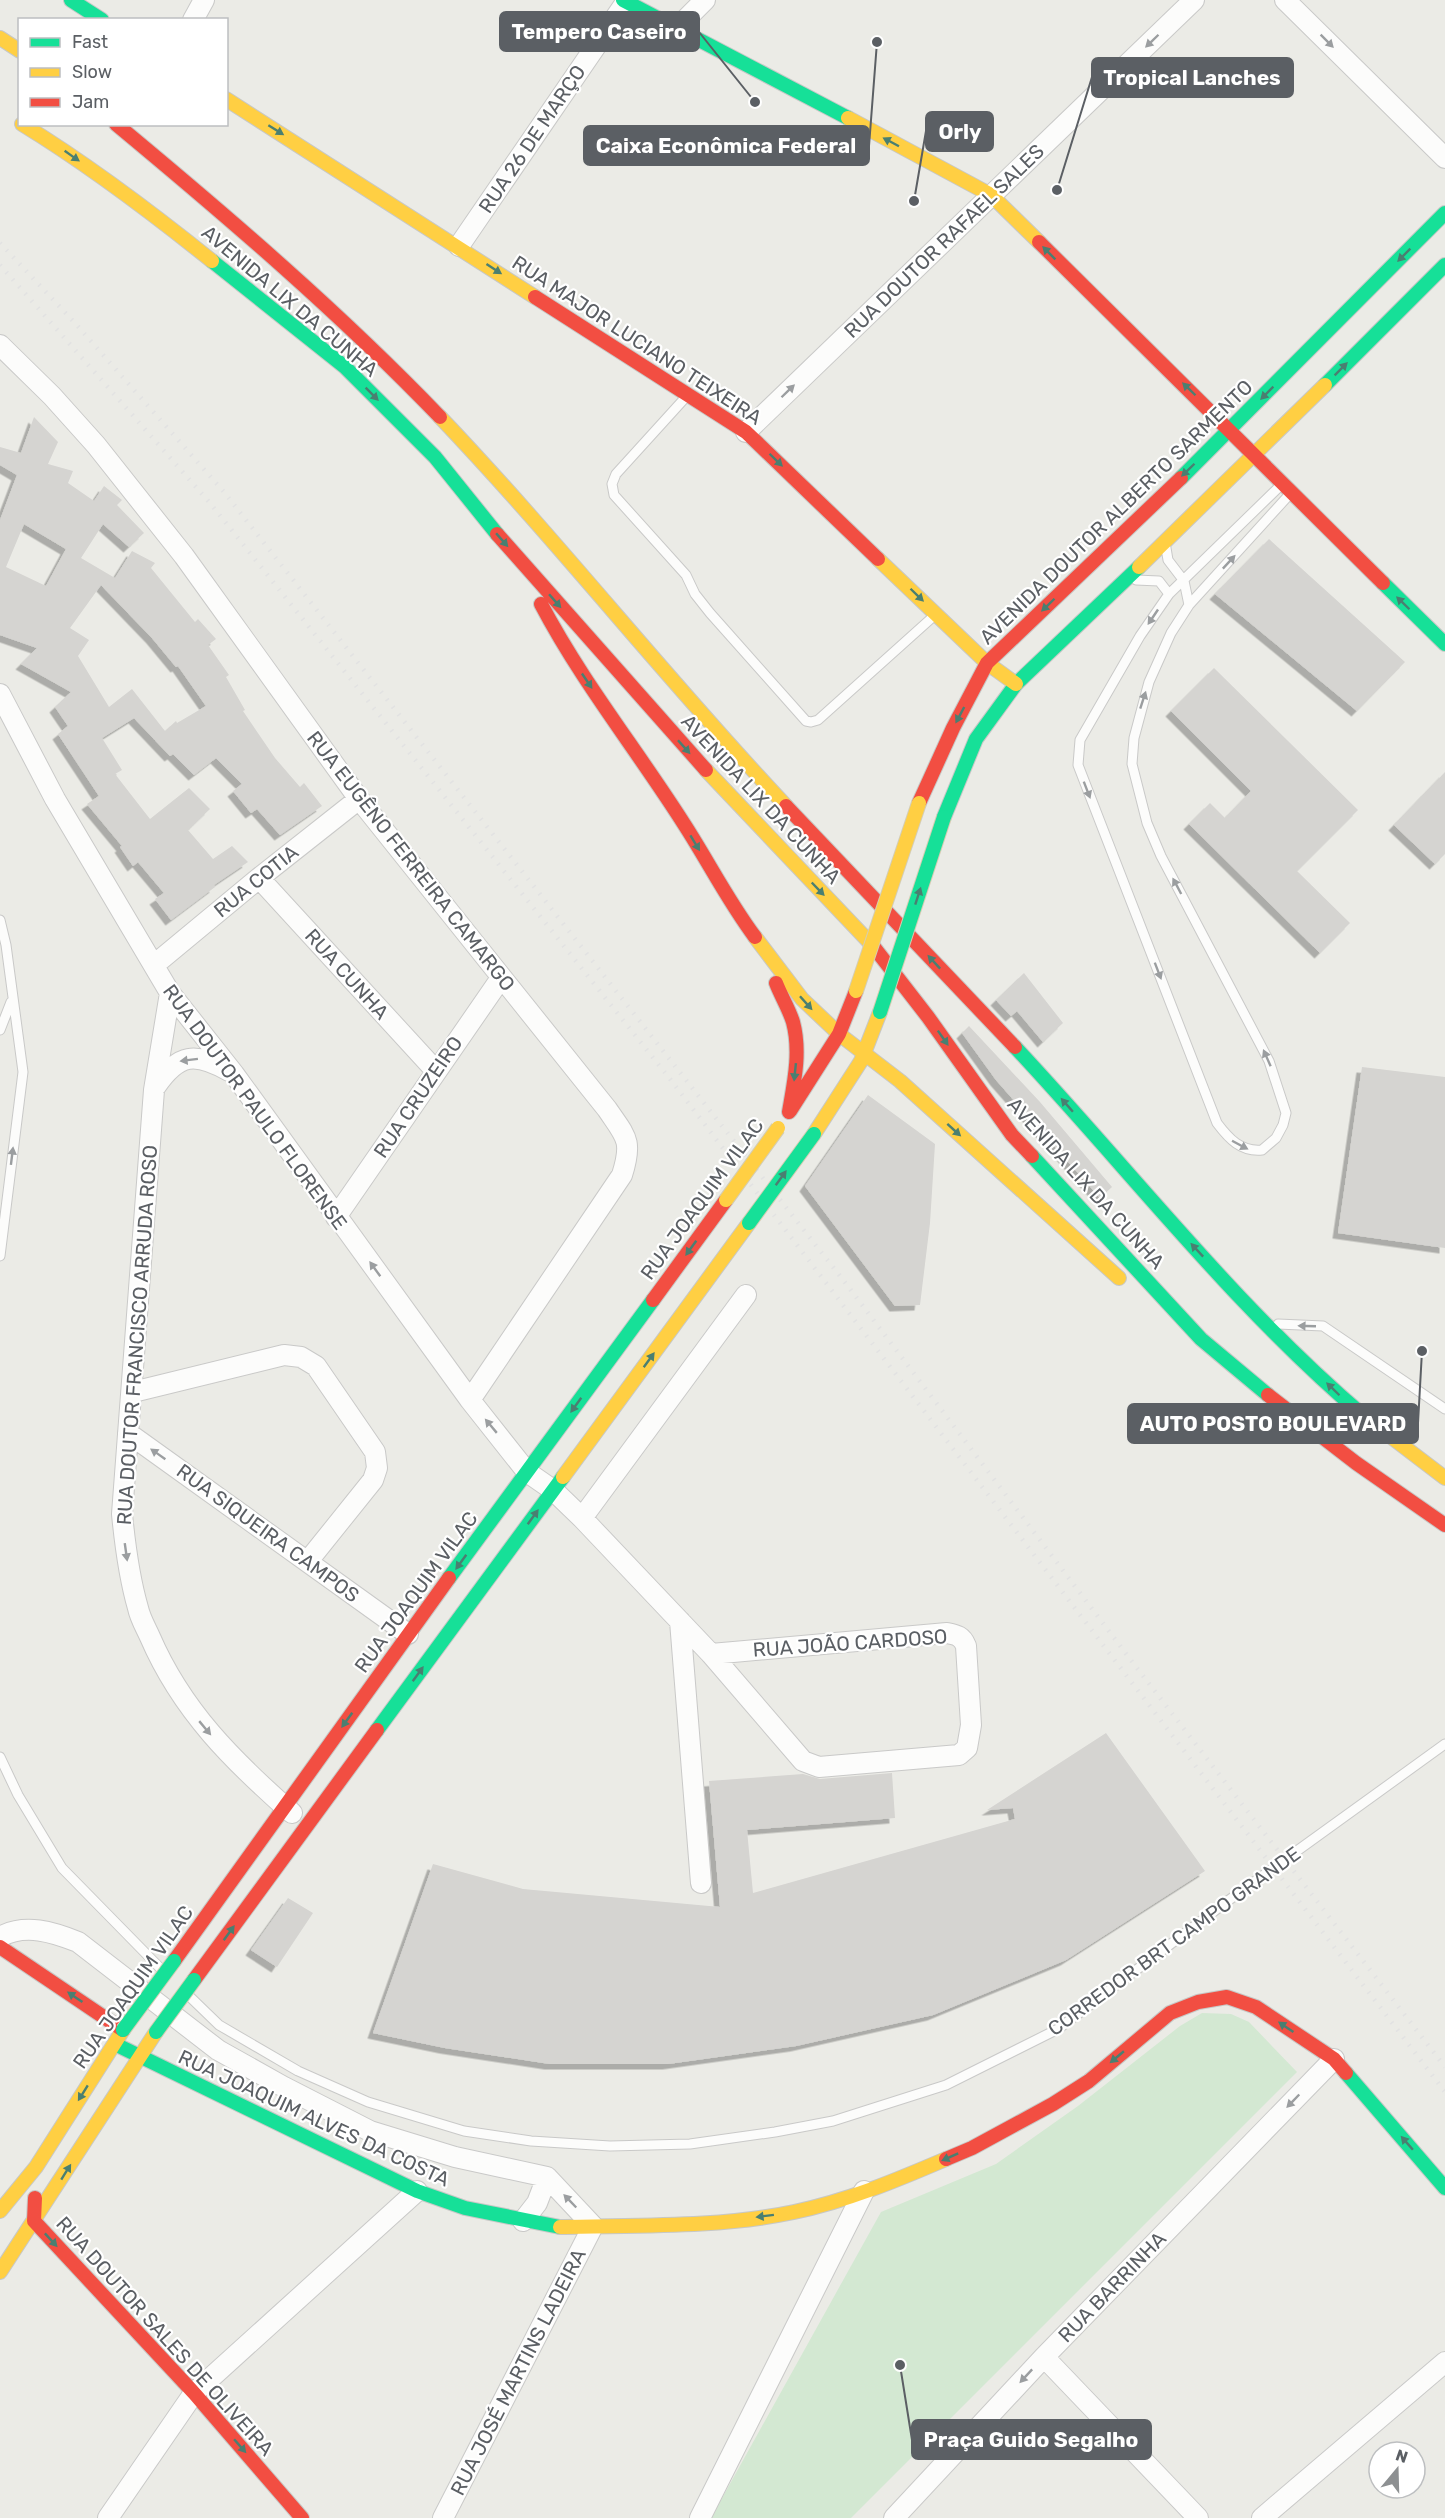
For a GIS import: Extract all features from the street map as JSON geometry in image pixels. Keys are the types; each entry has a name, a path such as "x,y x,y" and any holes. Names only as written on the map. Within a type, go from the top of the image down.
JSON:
{"main road":[{"path":"71,0 99,18"},
{"path":"624,1 678,27 992,195 1231,430 1286,489 1445,644"},
{"path":"0,38 18,50"},
{"name":"RUA MAJOR LUCIANO TEIXEIRA","path":"228,100 459,246 746,432 987,663 1016,684"},
{"name":"AVENIDA LIX DA CUNHA","path":"25,126 60,147 135,200 345,367 435,457 517,557 688,751 872,945 928,1017 1012,1135 1201,1339 1241,1375 1356,1463 1445,1525"},
{"name":"AVENIDA LIX DA CUNHA","path":"118,126 209,201 295,277 428,405 743,760 1044,1078 1152,1202 1266,1324 1343,1399 1445,1478"},
{"name":"AVENIDA DOUTOR ALBERTO SARMENTO","path":"856,992 919,803 953,728 987,663 1231,430 1445,213"},
{"path":"0,2272 156,2032 845,1089 871,1041 944,817 976,739 1016,684 1168,541 1445,265"},
{"path":"517,557 564,648 684,823 769,967 792,1021 797,1044 796,1073 789,1112"},
{"path":"742,921 802,999 839,1034 900,1081 1132,1289"},
{"name":"RUA JOAQUIM VILAC","path":"0,2211 36,2167 123,2030 408,1634 778,1128 839,1034 856,992"},
{"path":"1147,1301 1201,1339"},
{"path":"0,1947 123,2030"},
{"name":"RUA JOAQUIM ALVES DA COSTA","path":"114,2043 417,2192 465,2208 560,2227 704,2224 794,2212 884,2186 972,2148 1053,2104 1089,2081 1170,2013 1198,2002 1227,1997 1256,2007 1334,2059 1445,2188"},
{"name":"RUA DOUTOR SALES DE OLIVEIRA","path":"36,2167 34,2221 194,2393 302,2518"}],"street":[{"path":"194,18 204,0"},
{"path":"678,27 705,0"},
{"name":"RUA DOUTOR RAFAEL SALES","path":"746,432 1194,0"},
{"path":"1285,0 1445,158"},
{"name":"RUA 26 DE MARÇO","path":"459,246 624,1"},
{"name":"RUA EUGÊNO FERREIRA CAMARGO","path":"0,345 52,396 96,445 184,556 359,799 607,1109 627,1138 628,1148 622,1175 470,1400"},
{"name":"RUA DOUTOR PAULO FLORENSE","path":"0,694 55,799 170,993 234,1074 470,1400 527,1472 553,1490"},
{"name":"RUA COTIA","path":"154,965 359,799"},
{"name":"RUA CUNHA","path":"259,878 436,1071"},
{"name":"RUA CRUZEIRO","path":"336,1217 501,978"},
{"name":"RUA DOUTOR FRANCISCO ARRUDA ROSO","path":"170,993 153,1090 133,1392 122,1514 126,1555 138,1609 159,1658 191,1711 225,1751 307,1826"},
{"path":"153,1090 172,1065 180,1060 202,1059 234,1074"},
{"path":"582,1518 746,1295"},
{"path":"133,1392 284,1355 302,1357 316,1366 375,1452 377,1468 373,1480 308,1561"},
{"name":"RUA SIQUEIRA CAMPOS","path":"128,1433 408,1634"},
{"name":"RUA JOÃO CARDOSO","path":"553,1490 711,1654 794,1753 812,1766 959,1755 967,1748 971,1725 966,1646 958,1635 947,1633 711,1654"},
{"path":"680,1622 701,1883"},
{"path":"0,1937 16,1930 32,1930 54,1932 78,1942 218,2050 370,2131 455,2157 547,2177 593,2226"},
{"name":"RUA BARRINHA","path":"894,2518 1044,2357 1334,2059"},
{"path":"523,2220 537,2204 547,2177"},
{"path":"700,2518 864,2191"},
{"path":"108,2518 194,2393 417,2192"},
{"name":"RUA JOSÉ MARTINS LADEIRA","path":"442,2518 593,2226"},
{"path":"1044,2357 1198,2518"},
{"path":"1262,2518 1445,2362"}],"lane":[{"path":"689,394 616,474 612,484 614,495 686,575 695,594 710,613 806,721 818,720 936,614"},
{"path":"1286,489 1189,605 1171,633 1149,682 1134,738 1132,764 1147,823 1161,856 1269,1061 1286,1113 1276,1138 1262,1150 1244,1149 1234,1143 1217,1123 1078,765 1080,740 1140,636 1169,594 1286,489"},
{"path":"1168,541 1166,550 1168,560 1184,581 1189,605"},
{"path":"1125,580 1157,580 1169,594"},
{"path":"0,920 6,945 23,1072 0,1256"},
{"path":"0,1030 12,1000"},
{"path":"1266,1324 1323,1326 1445,1409"},
{"name":"CORREDOR BRT CAMPO GRANDE","path":"177,1985 219,2025 298,2071 368,2102 464,2131 531,2141 610,2146 690,2144 833,2121 946,2085 1058,2029 1229,1900 1445,1744"},
{"path":"0,1757 18,1795 62,1868 169,1977"}],"green space":[{"path":"1202,2013 1231,2014 1249,2022 1297,2072 851,2518 711,2518 881,2212 996,2164 1078,2106 1180,2026"}],"building":[{"path":"34,417 58,442 48,464 73,471 68,483 94,501 104,486 122,500 117,505 144,533 129,547 103,524 81,558 115,578 132,551 155,563 151,568 195,622 198,619 216,639 208,645 229,675 226,677 245,710 243,711 275,758 300,787 304,783 322,806 280,835 257,809 251,813 233,791 242,784 216,758 194,775 173,754 170,756 134,718 102,738 122,770 115,774 150,819 189,788 210,809 188,830 213,859 232,846 248,862 214,885 215,887 171,920 155,899 164,893 138,862 133,866 120,847 122,846 87,804 99,796 58,734 68,726 55,707 71,692 21,664 37,648 0,635 0,520 17,475 0,465 0,447 21,453","holes":["24,524 66,549 46,586 6,567","101,585 152,638 176,667 178,666 206,706 177,723 176,721 165,731 132,689 109,707 78,656 89,640 70,628"]},
{"path":"1269,539 1405,662 1357,711 1215,594"},
{"path":"1214,668 1358,810 1297,871 1350,923 1320,953 1189,824 1210,803 1225,818 1251,791 1171,711"},
{"path":"1445,772 1445,854 1435,864 1394,825"},
{"path":"1024,973 1063,1023 1043,1042 1017,1011 1011,1016 996,1000"},
{"path":"969,1026 1040,1102 1112,1187 1100,1198 996,1080 962,1033"},
{"path":"1362,1067 1445,1077 1445,1248 1338,1233"},
{"path":"868,1095 935,1144 930,1223 920,1305 895,1306 805,1186"},
{"path":"1106,1733 1205,1871 1066,1960 933,2015 796,2046 668,2064 550,2064 445,2048 373,2033 433,1864 523,1889 720,1907 709,1781 803,1774 820,1779 892,1773 895,1818 747,1830 753,1893 1015,1819 1013,1808 987,1810"},
{"path":"288,1898 313,1913 277,1967 251,1950"}],"railway":[{"path":"0,243 74,322 224,492 847,1285 1130,1659 1445,2067"},
{"path":"0,265 210,503 670,1079 1445,2092"}],"traffic: fast":[{"path":"71,0 99,18"},
{"path":"623,0 848,118"},
{"path":"1181,478 1445,213"},
{"path":"212,261 345,367 435,457 497,534"},
{"path":"1325,385 1445,265"},
{"path":"944,817 976,739 1016,684 1139,567"},
{"path":"1383,583 1445,644"},
{"path":"880,1012 944,817"},
{"path":"1015,1047 1228,1284 1317,1375 1365,1417"},
{"path":"749,1223 814,1134"},
{"path":"1032,1156 1201,1339 1268,1395"},
{"path":"449,1578 653,1300"},
{"path":"377,1730 563,1477"},
{"path":"123,2030 174,1961"},
{"path":"156,2032 194,1980"},
{"path":"121,2047 417,2191 465,2208 560,2227"},
{"path":"1346,2073 1445,2188"}],"traffic: slow":[{"path":"0,38 18,50"},
{"path":"228,100 535,297"},
{"path":"848,118 991,195 1039,242"},
{"path":"25,126 119,190 212,261"},
{"path":"1139,567 1325,385"},
{"path":"440,417 528,513 699,710 786,806"},
{"path":"878,559 987,663 1016,684"},
{"path":"706,770 873,946"},
{"path":"856,991 919,803"},
{"path":"755,937 802,999 839,1034 900,1081 1119,1278"},
{"path":"814,1134 861,1061 880,1012"},
{"path":"726,1200 778,1128"},
{"path":"563,1477 749,1223"},
{"path":"1365,1417 1445,1478"},
{"path":"0,2211 36,2167 123,2030"},
{"path":"0,2272 156,2032"},
{"path":"560,2227 678,2225 736,2221 794,2212 852,2196 946,2159"}],"traffic: jam":[{"path":"118,126 200,194 323,303 440,417"},
{"path":"1039,242 1383,583"},
{"path":"535,297 746,432 878,559"},
{"path":"919,803 953,728 987,663 1181,478"},
{"path":"497,534 706,770"},
{"path":"541,604 574,661 666,796 755,937"},
{"path":"786,806 1015,1047"},
{"path":"873,946 928,1017 1012,1135 1032,1156"},
{"path":"776,983 793,1022 795,1033 796,1067 789,1112"},
{"path":"790,1111 839,1034 856,991"},
{"path":"653,1300 726,1200"},
{"path":"1268,1395 1356,1463 1445,1525"},
{"path":"174,1961 449,1578"},
{"path":"194,1980 377,1730"},
{"path":"0,1947 123,2030"},
{"path":"946,2159 972,2148 1053,2104 1089,2081 1170,2013 1198,2002 1227,1997 1256,2007 1334,2059 1346,2073"},
{"path":"35,2198 34,2221 194,2393 302,2518"}],"place":[{"name":"Caixa Econômica Federal","path":"877,42"},
{"name":"Tempero Caseiro","path":"755,102"},
{"name":"Tropical Lanches","path":"1057,190"},
{"name":"Orly","path":"914,201"},
{"name":"AUTO POSTO BOULEVARD","path":"1422,1351"},
{"name":"Praça Guido Segalho","path":"900,2365"}]}
